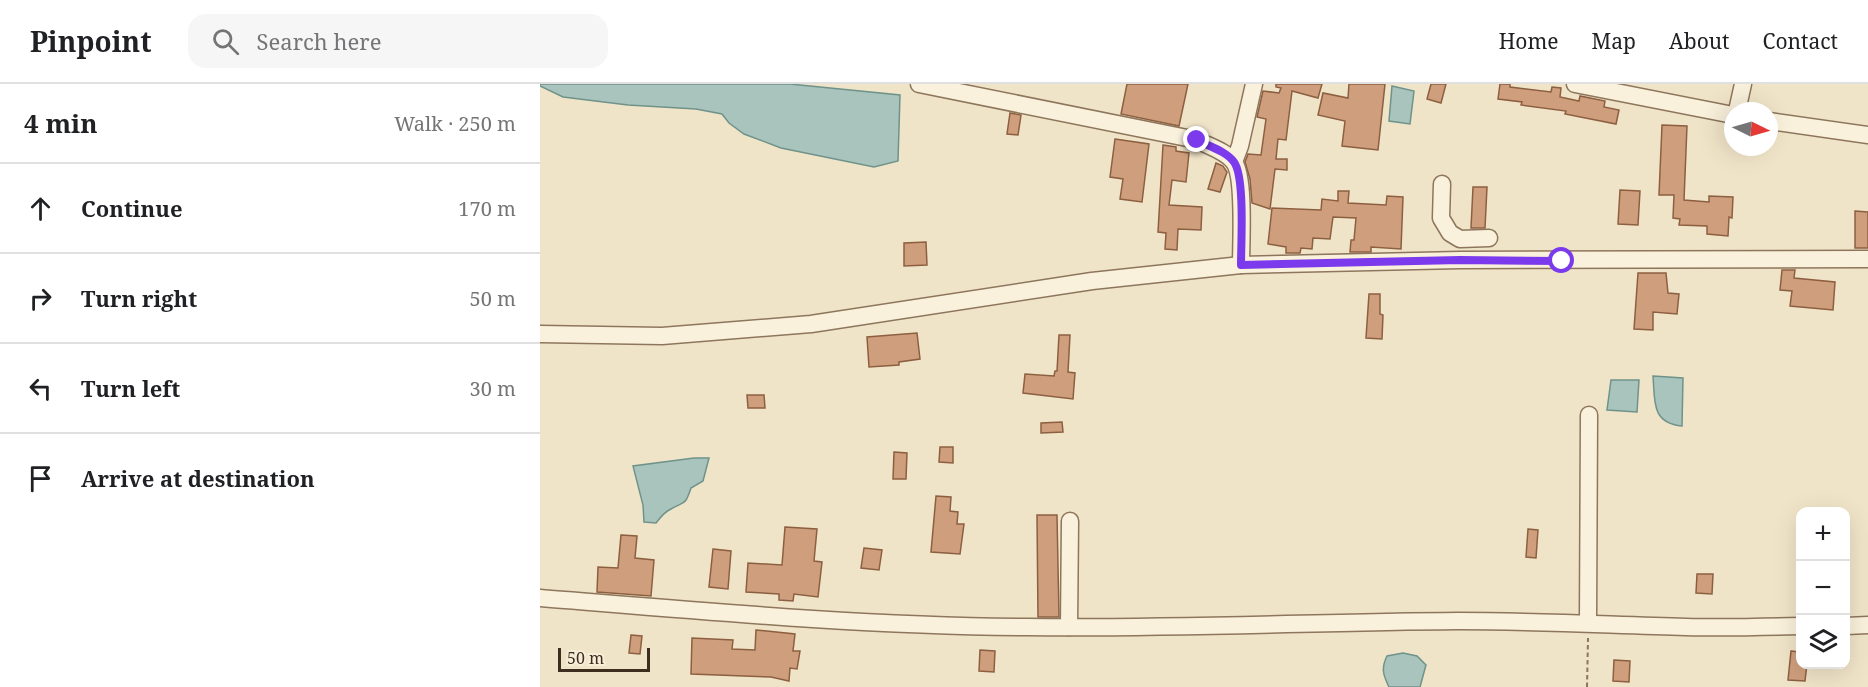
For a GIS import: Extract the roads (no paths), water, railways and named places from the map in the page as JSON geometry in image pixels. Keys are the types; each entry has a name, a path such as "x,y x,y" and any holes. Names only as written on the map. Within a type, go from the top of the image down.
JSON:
{"street":[{"path":"919,84 1197,140 1220,151 1234,162 1240,179 1241,265"},
{"path":"1234,162 1240,146 1254,84"},
{"path":"1575,84 1596,86 1724,113"},
{"path":"1739,102 1743,84"},
{"path":"1778,122 1868,135"},
{"path":"1442,184 1441,218 1450,233 1460,239 1489,238"},
{"path":"1460,239 1460,260"},
{"path":"540,334 662,336 811,324 1092,280 1241,265 1460,260 1868,259"},
{"path":"1588,623 1589,415"},
{"path":"1069,627 1070,521"},
{"path":"540,598 703,611 922,624 1121,628 1459,621 1689,627 1796,626"},
{"path":"1850,626 1868,626"}],"water":[{"path":"540,84 790,84 900,95 898,161 874,167 781,148 744,134 729,123 722,114 696,109 628,105 563,97"},
{"path":"1392,86 1414,91 1410,124 1389,121"},
{"path":"1653,376 1683,378 1682,426 1672,424 1660,415 1655,402"},
{"path":"1611,380 1639,380 1637,412 1607,410"},
{"path":"709,458 703,481 691,488 684,502 662,515 656,523 644,522 643,505 633,466"},
{"path":"1403,653 1417,656 1426,665 1420,687 1389,687 1385,679 1384,664 1387,656"}]}
